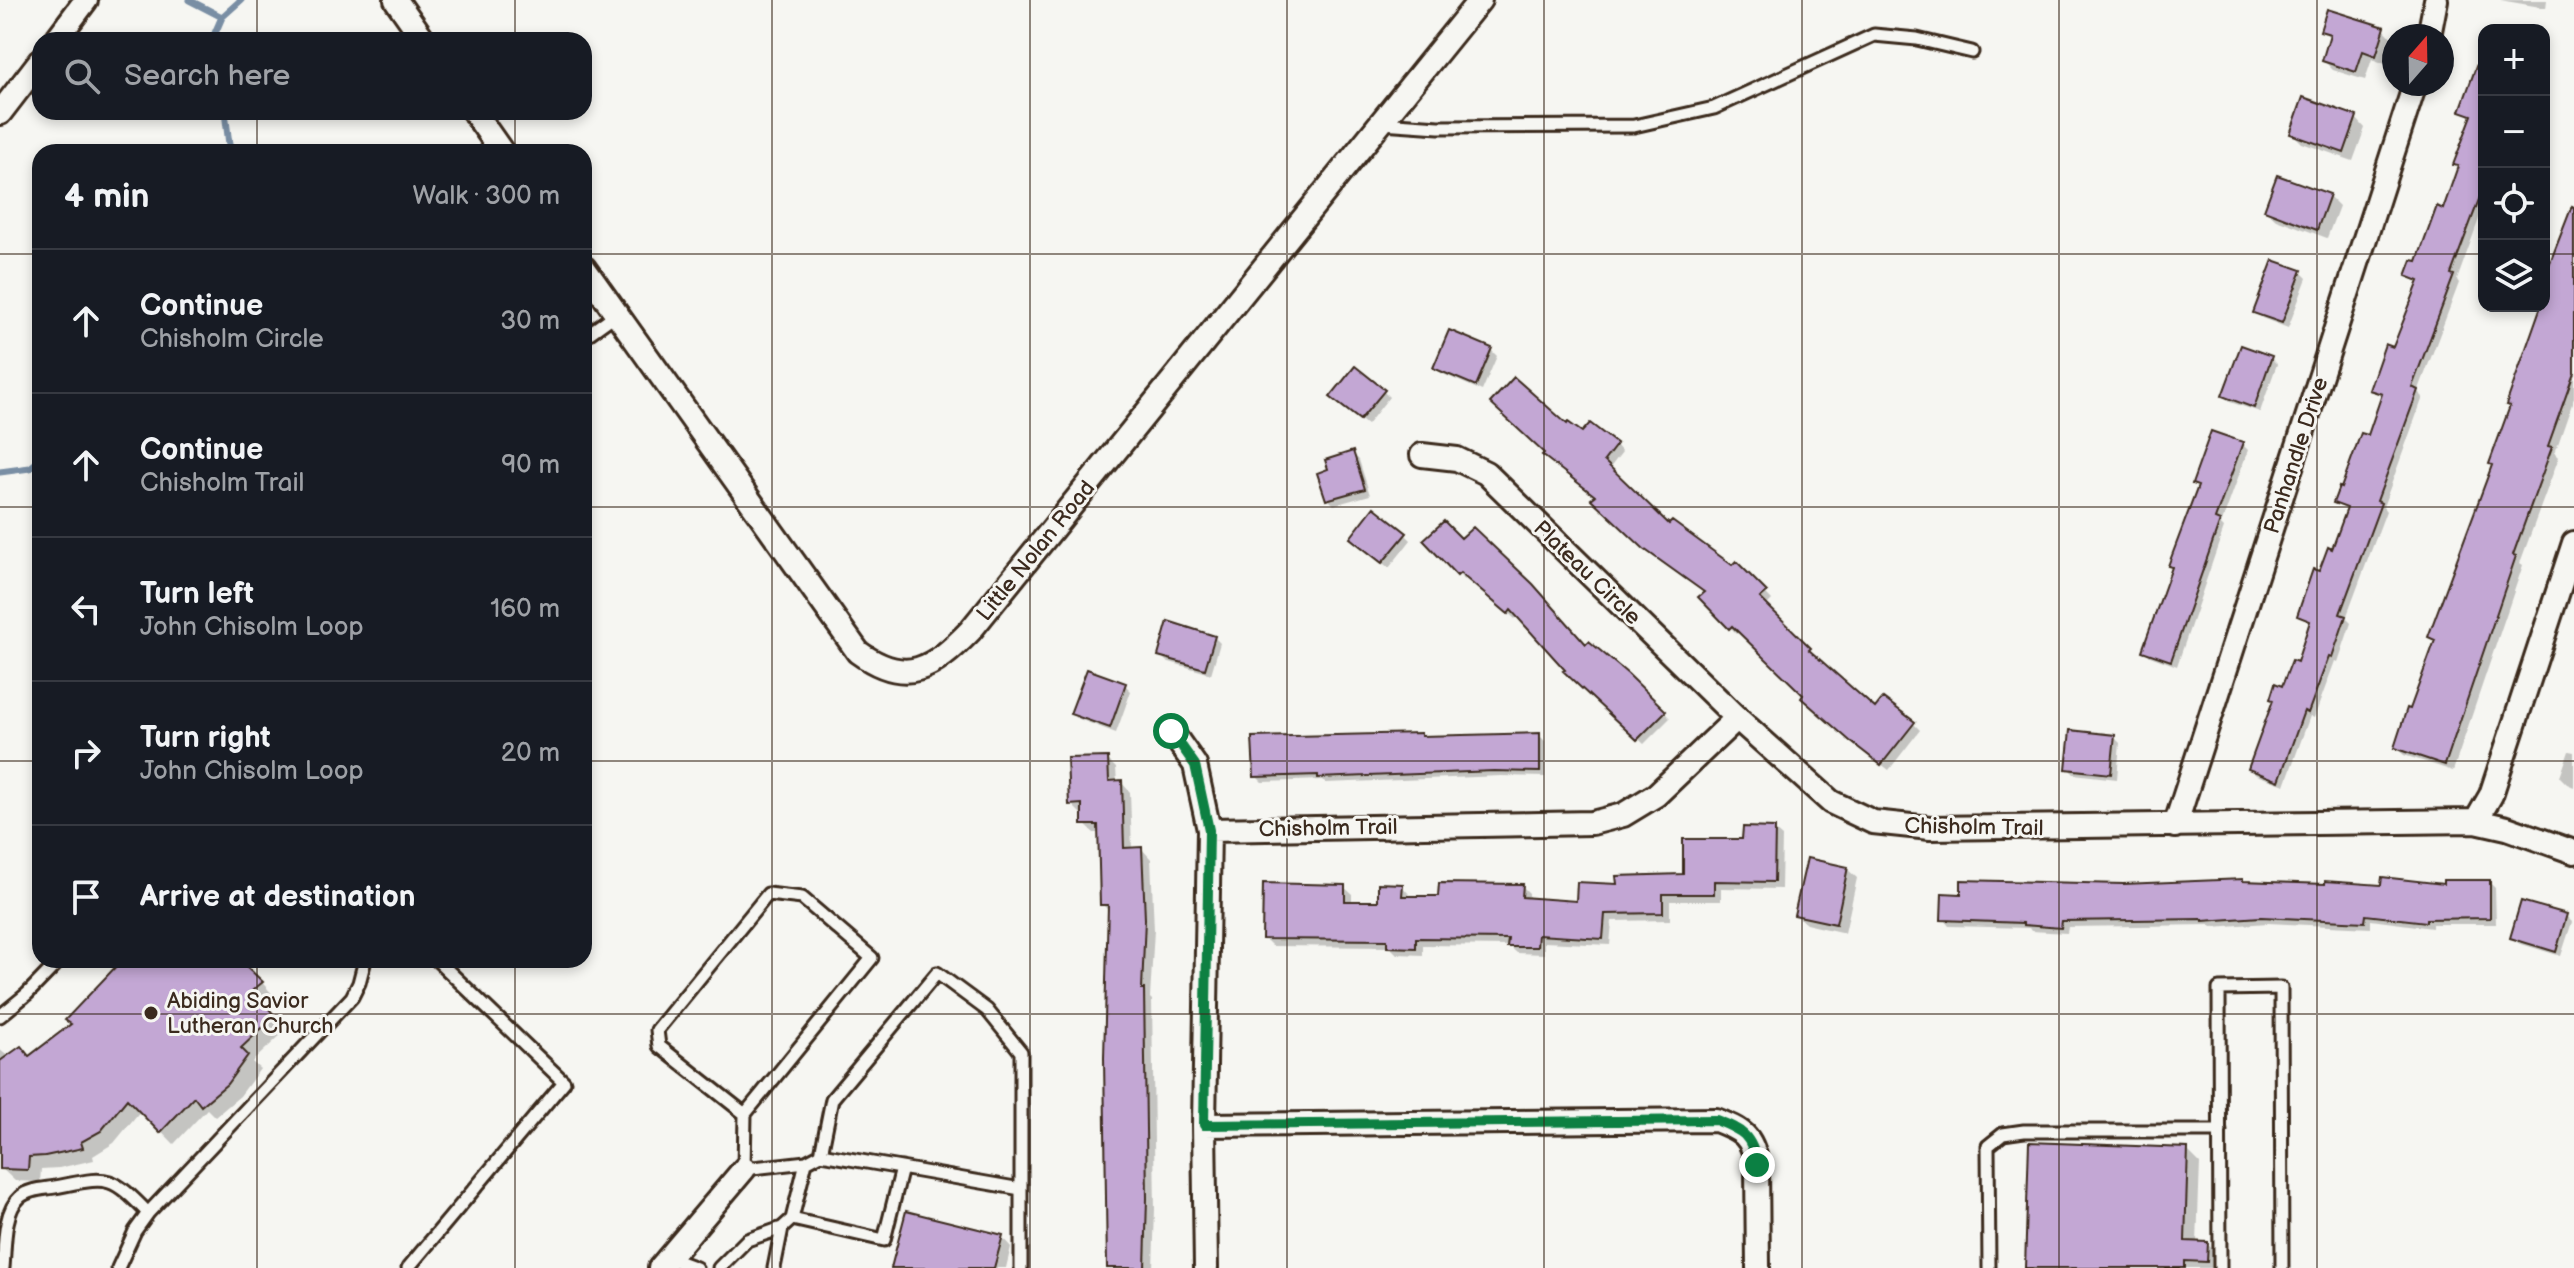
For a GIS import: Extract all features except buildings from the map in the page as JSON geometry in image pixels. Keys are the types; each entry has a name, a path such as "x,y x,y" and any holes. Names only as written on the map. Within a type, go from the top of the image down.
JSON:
{"street":[{"path":"62,32 86,0"},
{"path":"396,0 418,32"},
{"name":"Little Nolan Road","path":"592,280 858,652 887,669 907,672 929,666 948,654 970,631 1480,0"},
{"path":"2431,24 2436,0"},
{"path":"0,113 32,71"},
{"name":"Panhandle Drive","path":"2175,826 2411,96"},
{"path":"480,120 496,144"},
{"name":"Plateau Circle","path":"1422,455 1457,459 1486,473 1737,718"},
{"path":"2476,821 2491,795 2569,573 2574,543"},
{"name":"Chisholm Trail","path":"1209,830 1592,823 1623,815 1656,795 1737,718 1831,802 1873,822 1930,828 2476,821 2507,828 2574,852"},
{"path":"1171,731 1195,765 1209,830 1204,1125 1206,1268"},
{"path":"1204,1125 1716,1120 1740,1129 1754,1149 1757,1165 1758,1268"},
{"path":"664,1263 744,1169"}],"lane":[{"path":"1381,123 1439,127 1634,126 1714,108 1874,35 1917,39 1972,52"},
{"path":"592,331 616,314"},
{"path":"745,1114 659,1046 657,1030 768,894 802,898 872,958 745,1114 744,1169 806,1162 821,1154 1021,1189"},
{"path":"0,1016 52,968"},
{"path":"118,1268 135,1231 148,1213 352,997 363,968"},
{"path":"408,1268 564,1082 445,968"},
{"path":"821,1154 832,1099 937,973 987,1010 1021,1052 1021,1268"},
{"path":"2220,1268 2219,989 2281,988 2282,1268"},
{"path":"1989,1268 1988,1146 2003,1134 2024,1131 2220,1131"},
{"path":"719,1268 747,1240 782,1228 792,1219 806,1162"},
{"path":"792,1219 884,1240 902,1168"},
{"path":"3,1268 10,1216 19,1198 31,1191 97,1179 123,1187 148,1213"},
{"path":"774,1268 782,1228"},
{"path":"664,1263 696,1268"}],"waterway":[{"path":"189,0 222,17"},
{"path":"215,32 222,17 241,0"},
{"path":"226,120 229,144"},
{"path":"0,472 32,466"}],"place":[{"name":"Abiding Savior Lutheran Church","path":"151,1013"}],"route":[{"path":"1171,731 1195,765 1209,830 1204,1125 1716,1120 1740,1129 1754,1149 1757,1165"}]}
